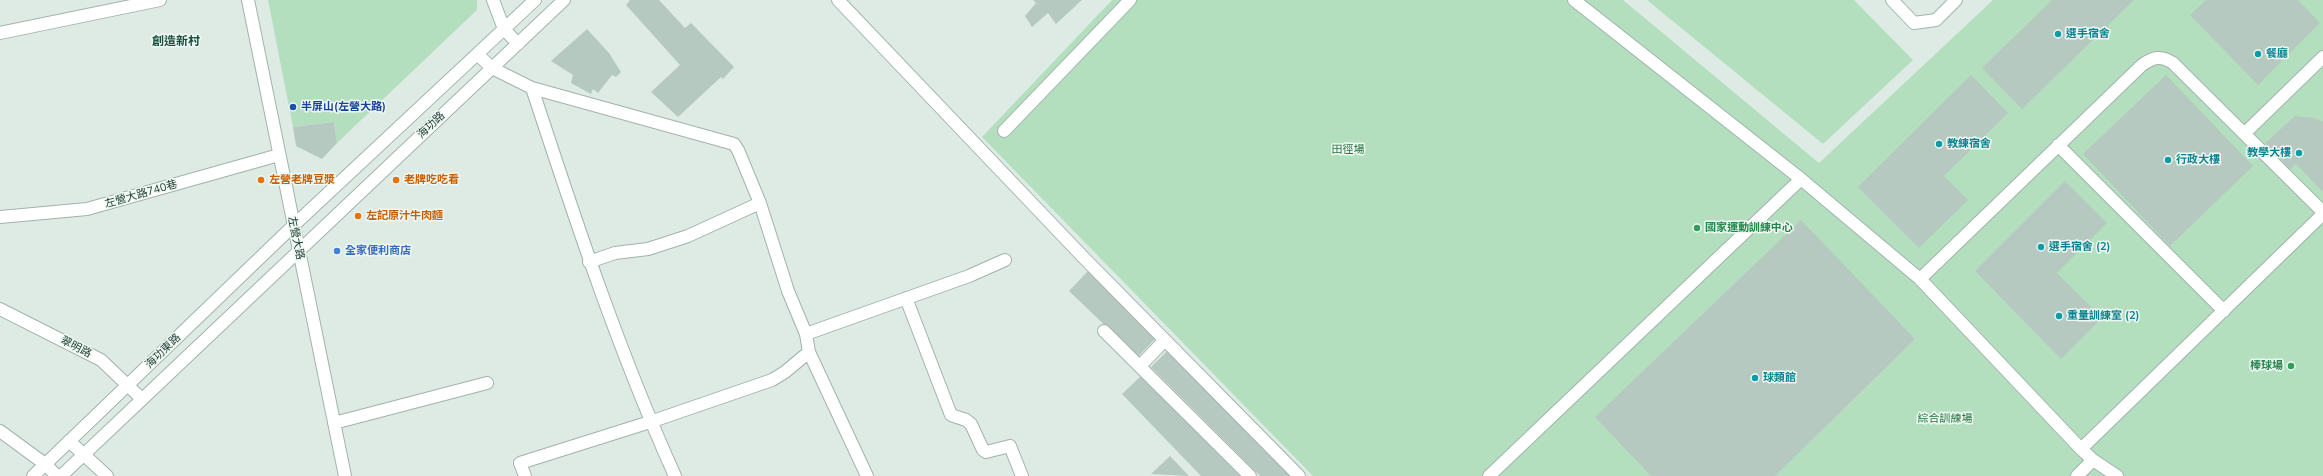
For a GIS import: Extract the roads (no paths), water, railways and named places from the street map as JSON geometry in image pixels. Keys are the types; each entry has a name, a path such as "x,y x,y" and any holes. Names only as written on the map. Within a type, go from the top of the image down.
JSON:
{"street":[{"path":"0,33 160,0"},
{"name":"左營大路","path":"248,0 345,476"},
{"path":"493,0 504,29 518,44"},
{"name":"海功路","path":"293,226 535,0"},
{"name":"海功路","path":"298,250 564,0"},
{"path":"838,0 1084,258 1299,476"},
{"path":"1004,131 1130,0"},
{"path":"1574,0 1801,179 1920,279 2081,449 2093,460 2117,476"},
{"path":"1892,0 1914,23 1936,20 1956,0"},
{"path":"477,54 492,68 532,88 734,144 738,150 760,203 788,291 806,334 809,352 867,476"},
{"path":"1920,279 2142,65 2148,61 2161,57 2173,63 2245,133 2323,213 2081,449"},
{"path":"2245,133 2323,57"},
{"path":"532,88 589,262 650,422 675,476"},
{"path":"2058,145 2224,311"},
{"name":"左營大路740巷","path":"0,217 87,209 279,155"},
{"path":"1489,476 1801,179"},
{"path":"589,262 615,253 648,249 688,236 760,203"},
{"name":"海功東路","path":"32,476 293,226"},
{"name":"海功東路","path":"61,476 298,250"},
{"path":"806,334 969,276 1005,260"},
{"path":"906,298 951,415 966,420 971,424 983,450 986,452 1010,446 1022,476"},
{"name":"翠明路","path":"0,309 101,360 142,399"},
{"path":"1104,331 1250,476"},
{"path":"1140,366 1165,340"},
{"path":"525,476 520,463 650,422 772,380 785,372 809,352"},
{"path":"334,423 487,383"},
{"path":"0,431 45,464 57,476"},
{"path":"68,441 107,476"},
{"path":"2077,476 2093,460"},
{"path":"2093,460 2102,476"}],"place":[{"name":"選手宿舍","path":"2058,34"},
{"name":"餐廳","path":"2258,54"},
{"name":"半屏山(左營大路)","path":"293,107"},
{"name":"教練宿舍","path":"1939,144"},
{"name":"教學大樓","path":"2299,153"},
{"name":"行政大樓","path":"2168,160"},
{"name":"左營老牌豆漿","path":"261,180"},
{"name":"老牌吃吃看","path":"396,180"},
{"name":"左記原汁牛肉麵","path":"358,216"},
{"name":"國家運動訓練中心","path":"1697,228"},
{"name":"選手宿舍 (2)","path":"2041,247"},
{"name":"全家便利商店","path":"337,251"},
{"name":"重量訓練室 (2)","path":"2059,316"},
{"name":"棒球場","path":"2291,366"},
{"name":"球類館","path":"1755,378"}],"district":[{"name":"創造新村","path":"176,41"}],"park label":[{"name":"田徑場","path":"1348,150"},
{"name":"綜合訓練場","path":"1945,419"}]}
